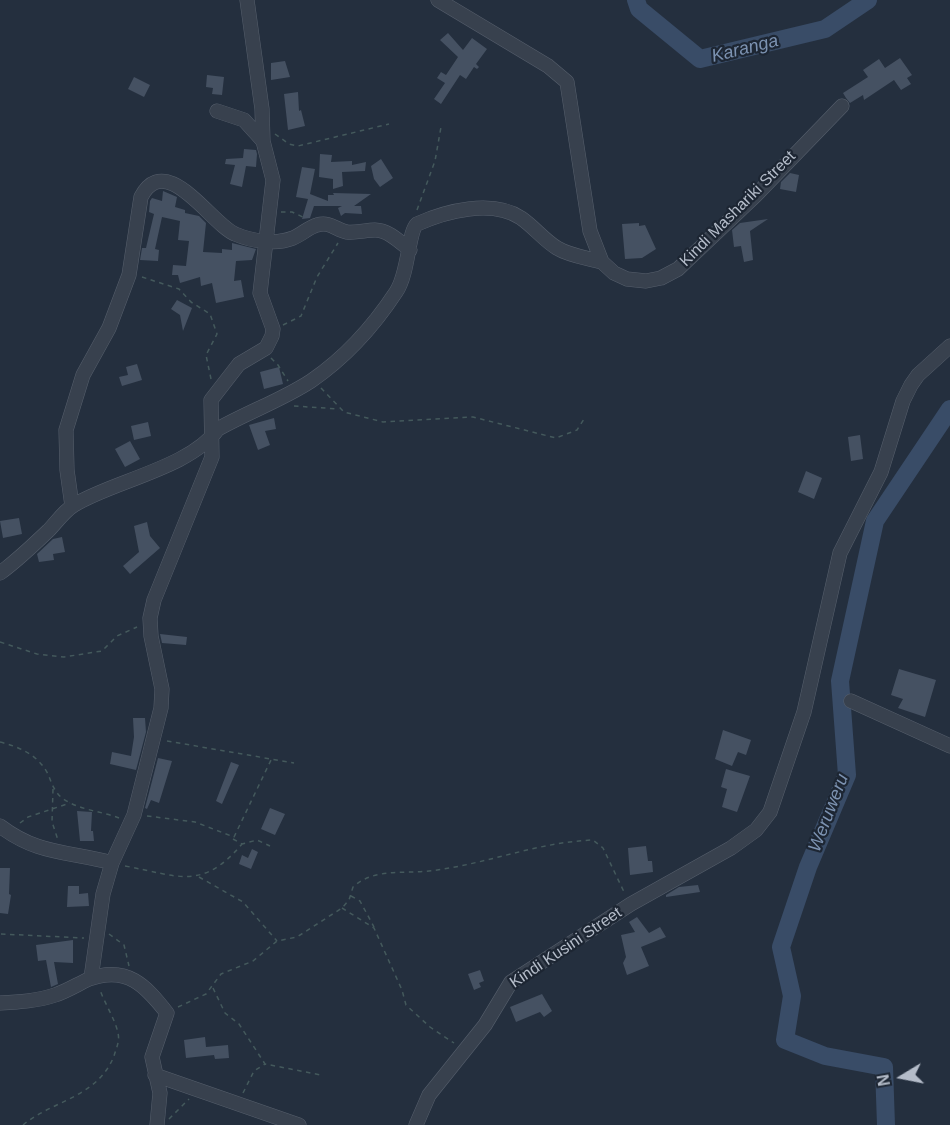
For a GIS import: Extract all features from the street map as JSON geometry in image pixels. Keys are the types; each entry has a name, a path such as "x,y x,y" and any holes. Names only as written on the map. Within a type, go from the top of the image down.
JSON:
{"street":[{"path":"93,978 98,919 112,863 132,819 161,708 162,689 153,652 150,618 154,600 212,457 210,408 215,393 239,364 270,343 273,329 261,299 264,242 273,180 263,134 247,0"},
{"path":"438,0 548,66 567,82 584,202 602,262"},
{"name":"Kindi Mashariki Street","path":"413,228 417,224 446,213 482,208 519,217 558,249 602,262 621,276 646,281 661,278 678,269 756,195 842,106"},
{"path":"217,111 244,120 263,134"},
{"path":"72,506 67,470 66,430 83,375 109,328 129,273 141,197 152,184 172,184 192,195 216,221 234,234 264,242 293,238 316,225 330,224 345,231 377,230 396,239 410,250"},
{"path":"0,573 21,558 72,506 135,480 210,440 218,429 310,381 356,344 384,310 401,284 413,228"},
{"name":"Kindi Kusini Street","path":"416,1125 429,1095 491,1018 507,985 631,904 731,848 756,830 770,812 804,712 840,553 881,472 903,401 911,385 918,375 950,346"},
{"path":"851,701 950,746"},
{"path":"5,830 36,848 77,853 112,863"},
{"path":"0,1003 49,997 93,978 123,974 143,985 162,1007 167,1018 154,1044 152,1057 160,1093 157,1125"},
{"path":"155,1075 299,1125"}],"path":[{"path":"263,134 282,137 288,144 298,146 389,124"},
{"path":"413,228 418,203 435,161 441,127"},
{"path":"269,218 287,211 300,215 316,225"},
{"path":"273,329 301,316 316,277 345,231"},
{"path":"129,273 179,289 191,302 210,314 217,334 216,340 207,350 206,363 215,393"},
{"path":"256,352 278,364 292,390"},
{"path":"310,381 326,393 339,409"},
{"path":"276,400 292,406 339,409 383,422 472,417 556,438 577,430 584,419"},
{"path":"0,642 37,654 64,657 107,648 117,636 150,618"},
{"path":"154,738 294,763"},
{"path":"0,742 14,745 35,756 47,773 53,788 52,808 55,834 77,853"},
{"path":"232,838 241,826 271,760"},
{"path":"53,788 71,803 132,819 195,822 242,844"},
{"path":"5,830 25,818 71,803"},
{"path":"198,877 220,866 242,844 257,840 270,846"},
{"path":"162,1007 178,1007 206,994 218,976 254,961 277,941 297,937 342,908 357,884 376,874 475,864 558,843 593,840 603,848 631,904"},
{"path":"112,863 198,877 243,902 277,941"},
{"path":"350,896 360,901 374,928 402,990 406,1005 430,1027 454,1042 459,1055"},
{"path":"342,908 374,928"},
{"path":"98,919 104,930 124,945 130,977"},
{"path":"1,934 97,939"},
{"path":"23,1125 35,1116 54,1109 89,1088 110,1065 118,1045 118,1033 93,978"},
{"path":"212,988 217,992 225,1013 239,1024 265,1064"},
{"path":"236,1104 254,1071 265,1064 321,1075"},
{"path":"164,1125 198,1090"}],"building":[{"path":"448,33 463,50 472,38 487,49 476,64 479,67 477,69 474,67 466,79 460,75 441,104 434,99 445,83 437,78 441,72 446,75 458,57 440,40"},
{"path":"900,58 912,75 907,78 911,84 901,90 894,80 864,100 863,95 850,103 843,93 868,77 863,70 879,59 885,68"},
{"path":"285,61 290,77 271,80 271,63"},
{"path":"207,75 224,77 222,95 212,94 213,88 206,87"},
{"path":"134,77 150,85 144,97 128,89"},
{"path":"298,92 299,111 301,110 305,126 288,130 284,94"},
{"path":"244,149 256,150 257,154 256,167 246,166 242,187 230,184 235,165 225,164 226,159 243,158"},
{"path":"320,154 332,155 331,162 352,161 352,165 366,162 365,171 342,172 343,186 333,189 333,179 319,177"},
{"path":"381,159 393,178 380,187 374,179 371,166"},
{"path":"302,167 315,169 310,194 328,201 328,195 334,195 333,193 371,194 354,206 361,206 362,214 345,213 341,216 338,208 342,206 314,206 310,218 302,219 308,199 296,197"},
{"path":"790,173 799,175 796,192 780,189 781,182"},
{"path":"163,191 177,197 175,207 185,210 185,213 199,216 206,223 203,252 222,253 222,249 232,250 232,243 256,249 252,260 236,261 234,281 241,280 244,297 216,303 212,283 201,286 200,277 180,283 178,275 172,275 173,265 186,266 189,241 178,240 180,221 162,217 155,249 159,250 158,261 140,260 142,248 146,248 154,214 149,212 150,201 152,198 162,201"},
{"path":"768,219 750,231 753,260 744,262 741,246 734,247 732,230 740,223"},
{"path":"639,223 639,226 645,225 656,249 642,258 625,259 622,224"},
{"path":"177,300 192,308 183,331 180,315 171,309"},
{"path":"137,364 142,380 122,386 119,377 128,375 126,367"},
{"path":"279,367 283,384 264,389 260,372"},
{"path":"274,418 276,429 265,431 270,445 258,450 249,425"},
{"path":"148,422 151,436 134,440 131,426"},
{"path":"860,435 863,459 851,461 848,437"},
{"path":"130,441 140,459 125,467 115,449"},
{"path":"806,471 822,478 814,499 798,492"},
{"path":"19,518 22,534 3,538 0,521"},
{"path":"147,522 150,536 160,548 130,574 123,566 139,552 134,526"},
{"path":"62,537 65,552 53,554 54,560 39,562 37,554 53,539"},
{"path":"160,634 187,637 186,645 162,643"},
{"path":"899,669 936,680 925,717 898,708 903,699 891,695"},
{"path":"133,718 145,718 146,732 136,770 110,764 112,752 131,756 134,737"},
{"path":"723,730 751,740 746,755 738,752 732,766 715,759"},
{"path":"158,758 172,761 159,803 151,800 147,809 145,808"},
{"path":"231,762 239,765 222,804 216,801"},
{"path":"726,769 750,776 737,812 722,807 727,789 721,787"},
{"path":"270,808 285,814 275,835 261,829"},
{"path":"77,811 92,812 91,831 93,831 94,841 80,841"},
{"path":"646,846 648,861 652,861 653,872 630,875 628,848"},
{"path":"252,849 258,852 251,869 239,864 242,855 248,858"},
{"path":"0,868 10,868 9,894 11,895 8,914 0,913"},
{"path":"698,885 700,892 666,897 679,887"},
{"path":"68,886 79,886 79,894 88,893 89,906 67,907"},
{"path":"637,917 649,933 660,927 666,937 641,947 649,966 627,975 623,963 626,957 621,935 635,932 629,922"},
{"path":"73,940 73,963 54,962 58,984 51,987 46,960 38,961 36,945"},
{"path":"480,970 484,981 479,983 481,987 474,990 468,974"},
{"path":"542,994 552,1011 544,1017 540,1012 516,1022 510,1007"},
{"path":"205,1037 206,1047 228,1045 229,1058 215,1059 214,1055 186,1058 184,1040"}],"waterway":[{"name":"Karanga","path":"636,0 639,9 700,59 825,29 868,0"},
{"name":"Weruweru","path":"886,1125 884,1067 825,1056 785,1040 792,996 781,947 808,867 847,775 840,681 875,521 950,409"}]}
